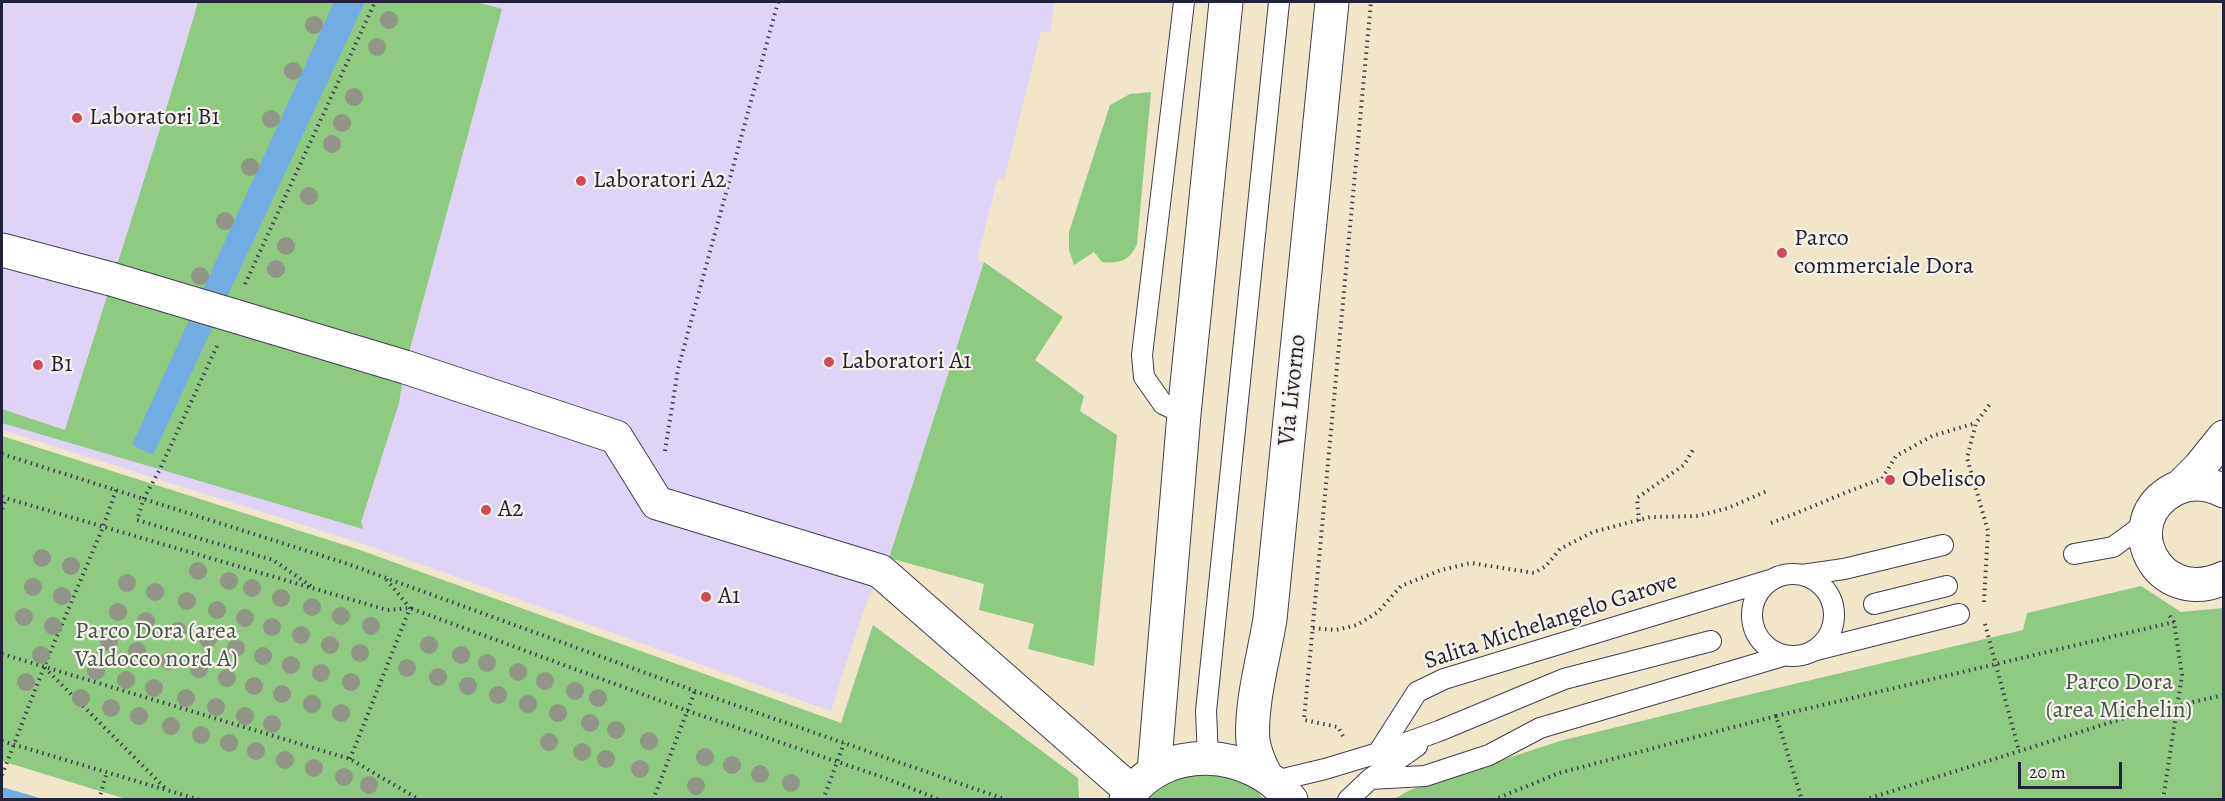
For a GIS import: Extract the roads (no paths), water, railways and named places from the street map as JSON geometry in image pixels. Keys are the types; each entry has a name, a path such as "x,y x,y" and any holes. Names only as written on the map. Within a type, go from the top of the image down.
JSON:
{"main road":[{"path":"1137,788 1184,414 1226,2"},
{"name":"Via Livorno","path":"1277,786 1258,760 1253,742 1254,714 1270,619 1332,2"},
{"path":"2,250 111,279 405,367 616,437 657,503 880,571 1137,788"},
{"path":"2223,437 2199,468 2181,486 2166,494 2154,506 2147,522 2146,540 2150,556 2160,570 2174,580 2190,585 2207,585 2223,578"},
{"path":"2181,486 2198,483 2215,486 2223,491"},
{"path":"1137,788 1167,764 1208,757 1232,760 1277,786"}],"lane":[{"path":"1184,2 1142,355 1144,377 1162,404 1184,414"},
{"path":"1208,757 1206,711 1279,2"},
{"path":"2113,547 2147,522"},
{"name":"Salita Michelangelo Garove","path":"1378,753 1417,692 1444,679 1790,574 1802,575 1844,569 1943,544"},
{"path":"2074,554 2113,547 2150,556"},
{"path":"1802,575 1815,580 1825,589 1832,601 1834,614 1832,628 1826,640 1816,650"},
{"path":"1770,580 1760,589 1753,602 1751,615 1753,629 1759,641 1770,651 1783,656 1794,657 1959,614"},
{"path":"1874,604 1947,586"},
{"path":"1277,786 1439,731 1564,679 1711,641"},
{"path":"1370,779 1425,776 1489,755 1540,728 1783,656"},
{"path":"1348,800 1370,779 1439,731"}],"water":[{"path":"334,2 365,2 153,455 132,445"},
{"path":"2,787 43,799 2,799"}],"place":[{"name":"Laboratori B1","path":"77,118"},
{"name":"Laboratori A2","path":"581,181"},
{"name":"Parco commerciale Dora","path":"1782,253"},
{"name":"Laboratori A1","path":"829,362"},
{"name":"B1","path":"38,365"},
{"name":"Obelisco","path":"1890,480"},
{"name":"A2","path":"486,510"},
{"name":"A1","path":"706,597"}],"park label":[{"name":"Parco Dora (area Valdocco nord A)","path":"156,646"},
{"name":"Parco Dora (area Michelin)","path":"2119,697"}]}
